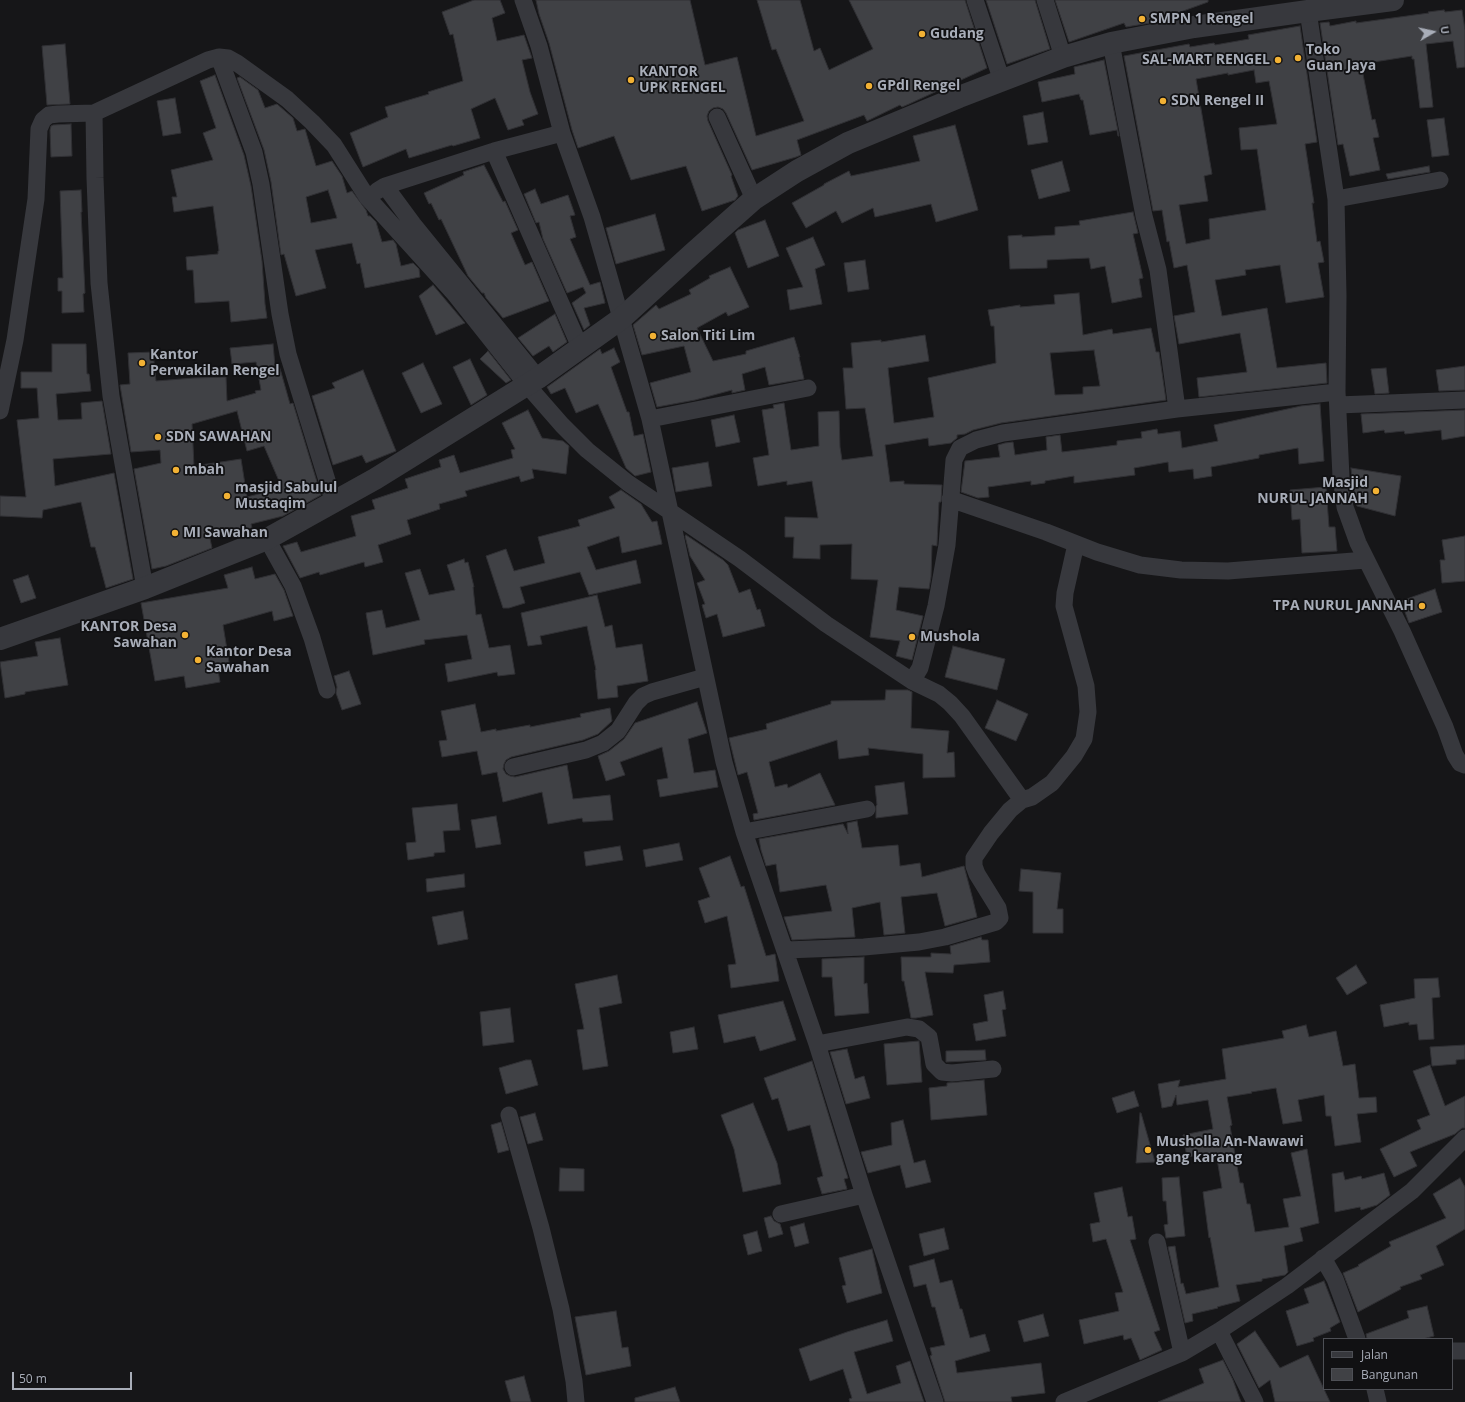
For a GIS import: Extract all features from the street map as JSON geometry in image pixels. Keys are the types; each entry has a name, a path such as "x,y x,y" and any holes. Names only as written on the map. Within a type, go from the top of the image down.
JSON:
{"street":[{"path":"523,0 539,46 562,133 592,217 650,419 724,762 744,832 786,950 864,1195 934,1402"},
{"path":"975,0 1002,81"},
{"path":"1045,0 1064,57"},
{"path":"0,639 145,588 268,539 334,503 532,381 622,318 754,199 797,171 848,143 1064,57 1111,43 1194,27 1308,10 1393,0"},
{"path":"1308,10 1336,199 1338,398 1341,477 1345,507 1358,543 1402,631 1445,727 1455,755 1460,763 1465,766"},
{"path":"1111,43 1144,216 1158,270 1177,409"},
{"path":"219,56 254,152 261,184 280,314 288,354 334,503"},
{"path":"0,411 15,340 36,199 39,129 43,120 49,115 94,113 208,60 219,56 228,58 287,99 334,145 376,192 454,293 532,381 562,425 587,450 628,483 667,500 740,560 826,624 915,675 950,703 962,716 1027,798"},
{"path":"94,113 94,178 99,283 111,396 145,588"},
{"path":"717,117 754,199"},
{"path":"376,192 494,152 562,133"},
{"path":"494,152 580,347"},
{"path":"1336,199 1440,180"},
{"path":"650,419 808,388"},
{"path":"915,675 936,606 947,545 954,460 960,448 976,440 1003,433 1177,409 1338,398 1415,403 1465,400"},
{"path":"950,500 1046,532 1097,552 1140,565 1181,570 1228,571 1366,560"},
{"path":"268,539 295,592 312,638 327,690"},
{"path":"786,950 864,947 919,942 945,937 996,922 1000,918 998,908 977,874 973,862 974,858 990,833 1010,810 1052,783 1074,756 1084,739 1088,712 1086,686 1064,606 1064,593 1076,544"},
{"path":"513,767 586,750 603,743 618,731 636,703 643,696 652,692 705,678"},
{"path":"744,832 867,809"},
{"path":"817,1044 908,1028 919,1029 929,1037 934,1064 942,1072 952,1073 993,1070"},
{"path":"509,1115 541,1228 561,1309 574,1381 576,1402"},
{"path":"1064,1402 1182,1353 1219,1332 1287,1286 1412,1191 1465,1138"},
{"path":"781,1214 864,1195"},
{"path":"1157,1242 1182,1353"},
{"path":"1324,1258 1335,1279 1357,1338"},
{"path":"1219,1332 1255,1402"},
{"path":"1453,1351 1465,1351"},
{"path":"1375,1390 1378,1402"}],"building":[{"path":"474,0 500,0 505,13 492,18 497,41 524,35 532,58 522,60 530,92 538,114 522,120 524,125 508,130 495,98 471,109 480,138 409,158 406,149 363,167 350,133 388,117 385,107 429,94 428,92 463,81 453,34 450,35 442,12"},
{"path":"536,0 690,0 705,65 737,57 756,136 804,121 776,49 772,50 757,0 800,0 814,51 820,48 829,70 873,49 849,0 965,0 987,68 909,104 902,107 900,105 867,121 864,115 797,140 801,155 752,170 726,113 723,109 718,107 713,108 709,111 707,116 708,121 732,175 731,176 738,196 735,200 702,211 686,166 631,180 614,136 578,148"},
{"path":"986,0 1035,0 1050,49 1007,64"},
{"path":"1055,0 1208,0 1208,2 1150,23 1126,27 1124,23 1069,42"},
{"path":"1444,10 1445,12 1462,10 1465,30 1465,67 1457,68 1453,41 1426,44 1433,107 1420,108 1414,59 1412,59 1412,56 1361,64 1372,120 1375,119 1379,137 1373,138 1380,170 1350,176 1343,144 1338,145 1320,23 1329,22 1330,26 1356,21 1356,23"},
{"path":"1300,26 1317,142 1305,144 1314,203 1312,203 1317,242 1320,241 1324,262 1318,263 1324,297 1286,303 1280,265 1245,270 1246,275 1215,280 1222,316 1267,308 1277,368 1326,363 1327,383 1199,397 1197,378 1247,372 1240,333 1179,344 1174,316 1195,312 1187,265 1174,268 1169,241 1167,242 1162,210 1153,211 1124,56 1189,44 1190,47 1214,43 1215,45 1249,39 1248,35","holes":["1254,70 1256,83 1269,81 1277,124 1239,128 1241,150 1257,149 1266,210 1209,219 1210,239 1186,244 1179,205 1208,201 1204,176 1212,174 1196,79"]},
{"path":"65,44 70,104 47,105 42,46"},
{"path":"1104,60 1119,136 1117,130 1090,135 1083,100 1081,100 1079,94 1042,102 1038,82 1075,74 1074,67"},
{"path":"215,75 244,155 251,186 262,261 267,318 231,322 229,301 195,303 193,270 187,270 186,257 218,254 219,251 213,206 174,212 172,197 177,197 171,170 213,160 203,133 216,128 200,81"},
{"path":"240,77 258,90 265,108 277,104 293,118 297,131 305,129 316,166 332,161 342,176 347,193 352,191 366,210 368,216 376,222 382,242 393,240 396,244 401,266 413,263 419,269 420,277 365,288 360,263 357,264 352,243 315,250 326,288 296,296 284,254 281,255 271,182 264,150 237,78","holes":["328,190 337,218 311,223 306,197"]},
{"path":"175,98 181,133 163,136 157,101"},
{"path":"1043,112 1048,142 1028,145 1023,116"},
{"path":"1444,118 1449,155 1432,157 1427,120"},
{"path":"71,124 72,156 51,157 51,126"},
{"path":"955,125 978,210 936,222 931,204 875,217 873,208 842,223 836,211 806,228 792,203 849,171 851,176 920,161 913,136"},
{"path":"1062,161 1070,191 1039,199 1031,170"},
{"path":"484,165 503,202 505,201 518,230 511,233 525,265 532,262 549,301 503,318 486,298 484,293 482,293 468,276 441,219 439,220 431,203 429,204 424,193 464,175 463,172"},
{"path":"1429,166 1430,172 1388,179 1386,174"},
{"path":"535,189 541,204 568,195 575,215 570,216 576,237 570,239 590,285 600,282 605,303 584,308 590,325 584,330 572,303 586,293 583,287 567,293 543,239 539,222 536,223 524,194"},
{"path":"81,190 85,293 83,294 84,312 62,313 62,291 58,291 58,278 63,278 60,191"},
{"path":"1133,212 1138,233 1133,234 1143,278 1139,279 1142,297 1112,303 1105,266 1091,269 1089,258 1047,260 1047,268 1010,269 1008,236 1022,235 1022,237 1055,235 1055,227 1080,225 1079,221"},
{"path":"655,214 665,250 616,264 606,228"},
{"path":"765,220 779,256 748,268 735,233 738,230"},
{"path":"813,237 825,265 815,269 822,304 790,310 787,290 803,287 786,248"},
{"path":"865,260 869,289 848,292 844,263"},
{"path":"730,267 749,307 728,316 726,312 697,328 713,361 746,354 746,351 794,337 800,357 804,379 769,385 765,367 742,374 745,390 732,393 732,390 695,400 657,407 650,383 691,372 684,346 642,355 633,325 656,305 659,309 691,294 689,290 710,278 709,276"},
{"path":"433,285 465,323 436,335 419,296"},
{"path":"1079,293 1083,335 1112,329 1113,334 1151,328 1156,352 1159,352 1166,400 1001,423 957,435 957,438 951,443 929,446 928,438 885,445 890,482 904,481 904,484 942,485 941,502 939,502 937,546 932,545 929,589 899,587 896,610 923,616 912,660 896,656 900,641 870,637 878,580 851,579 852,544 820,545 820,559 793,558 794,537 785,537 785,517 818,518 812,481 787,485 787,481 758,486 753,458 769,455 762,410 774,408 773,405 784,403 791,450 819,446 818,412 839,411 840,447 842,460 873,456 865,408 846,409 843,368 853,368 851,343 881,340 881,342 925,335 929,361 888,368 894,423 934,417 928,378 996,363 994,326 991,326 988,310 1020,305 1020,307 1055,304 1054,295","holes":["1094,350 1100,386 1083,387 1083,394 1055,395 1050,353"]},
{"path":"555,314 567,342 553,352 549,346 533,356 518,338"},
{"path":"52,344 86,344 87,374 89,374 91,391 56,394 58,420 82,419 81,403 102,401 111,454 53,459 55,486 114,473 133,579 106,588 95,547 91,547 81,502 43,510 42,518 0,516 0,496 26,497 17,420 39,418 37,388 21,388 21,372 52,372"},
{"path":"273,344 275,366 279,365 290,404 293,403 321,495 283,516 251,524 252,528 209,534 212,548 166,566 152,569 134,469 161,463 160,450 131,452 120,385 130,384 128,353 153,352 156,381 226,377 227,401 256,393 255,391 261,390 256,362 232,364 230,348","holes":["237,411 247,451 264,446 282,488 247,497 241,459 194,466 192,424"]},
{"path":"614,348 620,362 611,367 627,412 629,412 634,436 643,434 651,472 635,476 626,468 598,404 576,413 565,388 551,394 547,387 600,349 602,354"},
{"path":"488,351 511,380 506,383 480,359"},
{"path":"470,359 487,395 471,405 453,367"},
{"path":"423,363 442,404 421,413 402,373"},
{"path":"1465,366 1465,390 1439,391 1436,370"},
{"path":"1386,368 1389,393 1375,394 1371,369"},
{"path":"363,370 396,451 366,463 362,455 333,465 312,396 335,388 332,383"},
{"path":"1320,404 1324,461 1299,464 1298,448 1259,455 1259,458 1211,467 1212,476 1194,479 1193,469 1169,472 1168,462 1134,468 1135,475 1074,483 1074,476 1031,485 1031,481 988,487 989,497 978,498 961,492 965,461 1000,457 998,445 1005,443 1013,442 1015,455 1047,450 1046,437 1060,435 1062,452 1117,445 1117,441 1142,438 1141,432 1157,429 1158,434 1180,431 1182,448 1218,441 1214,425 1301,406"},
{"path":"528,410 542,438 563,441 569,446 566,474 532,469 534,478 521,482 519,476 465,491 467,496 439,504 440,509 407,520 411,534 378,545 383,562 365,567 364,562 320,575 319,572 300,578 283,546 297,542 301,552 356,536 351,516 375,509 372,500 408,488 405,479 441,467 439,460 454,455 460,473 513,458 511,450 515,449 502,423"},
{"path":"1465,410 1465,436 1442,440 1441,430 1405,434 1404,431 1385,433 1384,430 1363,433 1361,414"},
{"path":"734,415 740,442 716,447 711,420"},
{"path":"708,462 712,486 676,492 672,468"},
{"name":"Masjid NURUL JANNAH","path":"1351,468 1401,476 1395,516 1357,506 1353,489"},
{"path":"1326,487 1329,527 1335,527 1337,551 1302,553 1300,519 1292,520 1290,490"},
{"path":"621,490 641,504 652,522 657,521 662,544 622,553 619,536 587,547 596,570 636,560 641,583 589,595 580,572 520,587 525,603 509,608 503,608 486,556 506,549 514,571 545,563 538,537 580,526 578,520 615,508 609,497"},
{"path":"686,535 728,565 739,593 750,589 757,610 760,609 765,626 723,637 717,614 706,618 702,605 705,604 697,583 705,580 690,556"},
{"path":"1465,536 1465,581 1442,583 1440,560 1445,560 1442,540"},
{"path":"464,559 465,563 468,562 474,587 476,615 481,614 489,648 510,645 515,674 498,676 497,672 448,682 445,664 472,659 467,635 424,640 425,644 373,655 366,613 382,610 386,628 420,620 405,573 420,569 429,595 455,590 447,565"},
{"name":"KANTOR Desa Sawahan","path":"252,567 255,579 275,574 284,590 293,616 274,621 272,611 223,625 230,668 218,670 220,682 186,688 184,676 155,681 141,603 228,588 224,575"},
{"path":"28,575 36,598 21,603 13,580"},
{"name":"TPA NURUL JANNAH","path":"1435,589 1442,612 1409,623 1401,601"},
{"path":"597,595 605,627 612,625 616,648 642,644 648,681 617,686 618,697 598,699 596,670 587,626 540,636 542,644 528,646 521,613"},
{"path":"60,638 68,685 25,692 25,694 5,698 0,662 38,656 35,642"},
{"path":"953,646 1005,659 997,690 945,677"},
{"path":"349,671 361,704 342,710 336,693 337,687 334,676"},
{"path":"886,690 908,690 912,692 911,728 949,731 947,753 954,752 955,777 923,778 923,754 868,748 869,755 839,759 837,740 769,762 775,787 787,784 788,788 820,773 835,805 754,820 753,814 758,813 747,772 738,775 729,738 767,729 766,724 831,704 831,701 885,700"},
{"path":"997,700 1028,714 1016,741 985,728"},
{"path":"697,702 707,733 688,739 694,773 715,770 718,787 660,797 657,780 668,778 662,747 620,762 625,775 606,781 598,756 609,751 624,739 635,723"},
{"path":"475,704 481,732 530,725 530,727 581,717 580,714 610,708 612,721 598,734 583,740 511,757 506,760 503,769 506,774 515,777 567,765 573,799 610,795 613,820 583,822 582,818 548,824 542,792 503,802 497,772 482,775 477,751 442,757 439,741 447,740 441,711"},
{"path":"904,782 908,814 876,818 877,805 875,786"},
{"path":"457,804 460,830 443,831 445,852 434,853 434,856 408,860 406,843 416,842 412,808"},
{"path":"496,816 501,844 476,848 471,820"},
{"path":"857,821 862,848 898,845 900,866 920,863 922,877 964,866 977,917 945,926 937,893 901,897 905,933 884,935 880,902 852,908 855,937 792,940 784,917 832,911 826,885 780,892 776,864 766,866 759,839 843,824 848,834 847,823"},
{"path":"679,843 683,860 646,867 643,850"},
{"path":"620,846 623,860 586,866 584,852"},
{"path":"730,856 741,887 744,886 766,956 775,954 779,981 731,988 728,965 736,964 727,916 705,923 698,901 710,897 699,868"},
{"path":"1021,869 1061,873 1057,909 1063,909 1063,933 1033,933 1033,892 1019,891"},
{"path":"464,874 465,887 427,892 426,879"},
{"path":"463,911 468,939 438,945 432,917"},
{"path":"981,937 982,940 988,940 990,962 954,965 953,973 925,972 933,1015 911,1018 904,981 902,981 901,957 931,957 931,953 951,954 950,946"},
{"path":"864,957 864,984 867,983 869,1013 835,1016 832,977 822,977 822,959"},
{"path":"1356,965 1367,983 1347,995 1336,978"},
{"path":"617,975 622,1003 599,1008 608,1066 583,1070 577,1030 584,1029 575,984"},
{"path":"1438,978 1440,997 1432,998 1434,1039 1419,1040 1417,1024 1409,1025 1409,1022 1384,1027 1380,1005 1415,998 1414,979"},
{"path":"1003,991 1006,1009 1002,1010 1006,1036 976,1041 973,1024 988,1021 984,995"},
{"path":"783,1001 796,1040 760,1051 755,1036 724,1043 718,1015"},
{"path":"510,1008 514,1042 483,1046 480,1012"},
{"path":"1306,1025 1309,1037 1336,1031 1343,1066 1355,1064 1359,1098 1376,1097 1377,1112 1357,1114 1361,1142 1335,1146 1331,1116 1326,1116 1324,1095 1298,1100 1302,1121 1283,1124 1276,1088 1227,1097 1232,1125 1230,1126 1240,1183 1243,1183 1247,1204 1250,1204 1255,1232 1289,1227 1283,1199 1301,1196 1291,1153 1307,1149 1319,1223 1300,1228 1303,1241 1284,1246 1288,1272 1285,1275 1262,1279 1262,1281 1236,1285 1240,1301 1192,1314 1193,1321 1185,1323 1168,1247 1175,1246 1181,1284 1183,1283 1186,1294 1219,1287 1210,1237 1209,1238 1203,1192 1222,1188 1216,1153 1187,1157 1183,1135 1213,1129 1208,1100 1177,1105 1176,1095 1172,1106 1162,1108 1158,1084 1180,1080 1178,1087 1226,1079 1222,1049 1284,1038 1282,1031"},
{"path":"694,1027 698,1049 673,1053 670,1032"},
{"path":"919,1041 922,1082 887,1085 884,1044"},
{"path":"1465,1045 1465,1059 1456,1060 1456,1064 1432,1066 1430,1047"},
{"path":"847,1049 855,1079 864,1076 870,1098 846,1104 830,1052"},
{"path":"985,1050 986,1060 946,1062 946,1051"},
{"path":"526,1060 531,1060 538,1085 506,1094 499,1068"},
{"path":"812,1061 848,1178 844,1179 847,1189 822,1194 817,1178 823,1176 810,1125 788,1131 778,1098 772,1100 764,1078"},
{"path":"1430,1065 1445,1106 1465,1096 1465,1128 1462,1128 1455,1134 1410,1152 1417,1166 1394,1177 1380,1149 1421,1129 1417,1120 1430,1115 1413,1071"},
{"path":"984,1080 987,1115 931,1120 929,1088 947,1086 947,1083"},
{"path":"1134,1091 1139,1106 1117,1113 1112,1098"},
{"path":"753,1103 777,1163 781,1184 743,1192 734,1149 721,1115"},
{"path":"535,1113 543,1140 528,1144 520,1117"},
{"name":"Musholla An-Nawawi gang karang","path":"1141,1113 1155,1162 1136,1163"},
{"path":"903,1120 914,1163 925,1160 931,1182 906,1188 900,1165 868,1173 861,1152 892,1145 891,1123"},
{"path":"501,1122 509,1150 498,1153 491,1125"},
{"path":"560,1168 584,1169 584,1191 559,1191"},
{"path":"1343,1172 1345,1180 1361,1176 1362,1179 1384,1173 1390,1195 1377,1205 1361,1210 1360,1207 1335,1212 1332,1174"},
{"path":"1179,1177 1185,1236 1166,1238 1164,1225 1168,1224 1166,1201 1163,1201 1162,1178"},
{"path":"1460,1178 1465,1187 1465,1229 1436,1246 1444,1265 1420,1275 1422,1279 1400,1287 1401,1289 1358,1312 1343,1273 1359,1266 1358,1265 1391,1246 1389,1242 1446,1218 1433,1194"},
{"path":"1122,1187 1128,1217 1132,1216 1136,1239 1130,1240 1160,1330 1154,1332 1162,1350 1140,1360 1131,1338 1124,1340 1123,1335 1084,1344 1079,1320 1119,1311 1115,1293 1123,1292 1106,1239 1093,1242 1090,1224 1100,1222 1094,1193"},
{"path":"771,1216 774,1221 780,1224 783,1234 769,1238 764,1218"},
{"path":"804,1223 809,1243 795,1247 790,1227"},
{"path":"944,1228 949,1249 924,1256 919,1234"},
{"path":"757,1231 762,1251 748,1255 743,1235"},
{"path":"872,1249 882,1293 847,1303 842,1286 846,1285 839,1258"},
{"path":"934,1259 940,1283 952,1280 970,1338 985,1334 990,1351 955,1361 957,1373 1041,1363 1045,1393 1011,1397 1012,1402 945,1402 930,1356 932,1355 930,1348 945,1345 935,1307 932,1307 926,1284 914,1287 909,1266"},
{"path":"1324,1281 1340,1322 1330,1328 1331,1331 1313,1338 1314,1341 1297,1346 1286,1311 1309,1303 1304,1289"},
{"path":"1427,1306 1434,1336 1427,1338 1367,1338 1366,1334 1409,1318 1407,1311"},
{"path":"616,1311 622,1348 628,1347 631,1366 586,1375 575,1317"},
{"path":"1043,1314 1049,1336 1024,1342 1018,1321"},
{"path":"887,1320 893,1341 854,1352 867,1394 901,1383 896,1366 910,1361 924,1402 850,1402 849,1399 852,1398 843,1369 810,1381 799,1349"},
{"path":"1255,1331 1280,1368 1308,1355 1323,1390 1330,1402 1275,1402 1270,1380 1259,1388 1237,1344"},
{"path":"1223,1360 1233,1380 1241,1402 1158,1402 1204,1383 1199,1369"},
{"path":"524,1376 531,1402 511,1402 505,1381"},
{"path":"675,1387 680,1402 635,1402 635,1398"}],"place":[{"name":"SMPN 1 Rengel","path":"1142,19"},
{"name":"Gudang","path":"922,34"},
{"name":"Toko Guan Jaya","path":"1298,58"},
{"name":"SAL-MART RENGEL","path":"1278,60"},
{"name":"KANTOR UPK RENGEL","path":"631,80"},
{"name":"GPdI Rengel","path":"869,86"},
{"name":"SDN Rengel II","path":"1163,101"},
{"name":"Salon Titi Lim","path":"653,336"},
{"name":"Kantor Perwakilan Rengel","path":"142,363"},
{"name":"SDN SAWAHAN","path":"158,437"},
{"name":"mbah","path":"176,470"},
{"name":"Masjid NURUL JANNAH","path":"1376,491"},
{"name":"masjid Sabulul Mustaqim","path":"227,496"},
{"name":"MI Sawahan","path":"175,533"},
{"name":"TPA NURUL JANNAH","path":"1422,606"},
{"name":"KANTOR Desa Sawahan","path":"185,635"},
{"name":"Mushola","path":"912,637"},
{"name":"Kantor Desa Sawahan","path":"198,660"},
{"name":"Musholla An-Nawawi gang karang","path":"1148,1150"}]}
